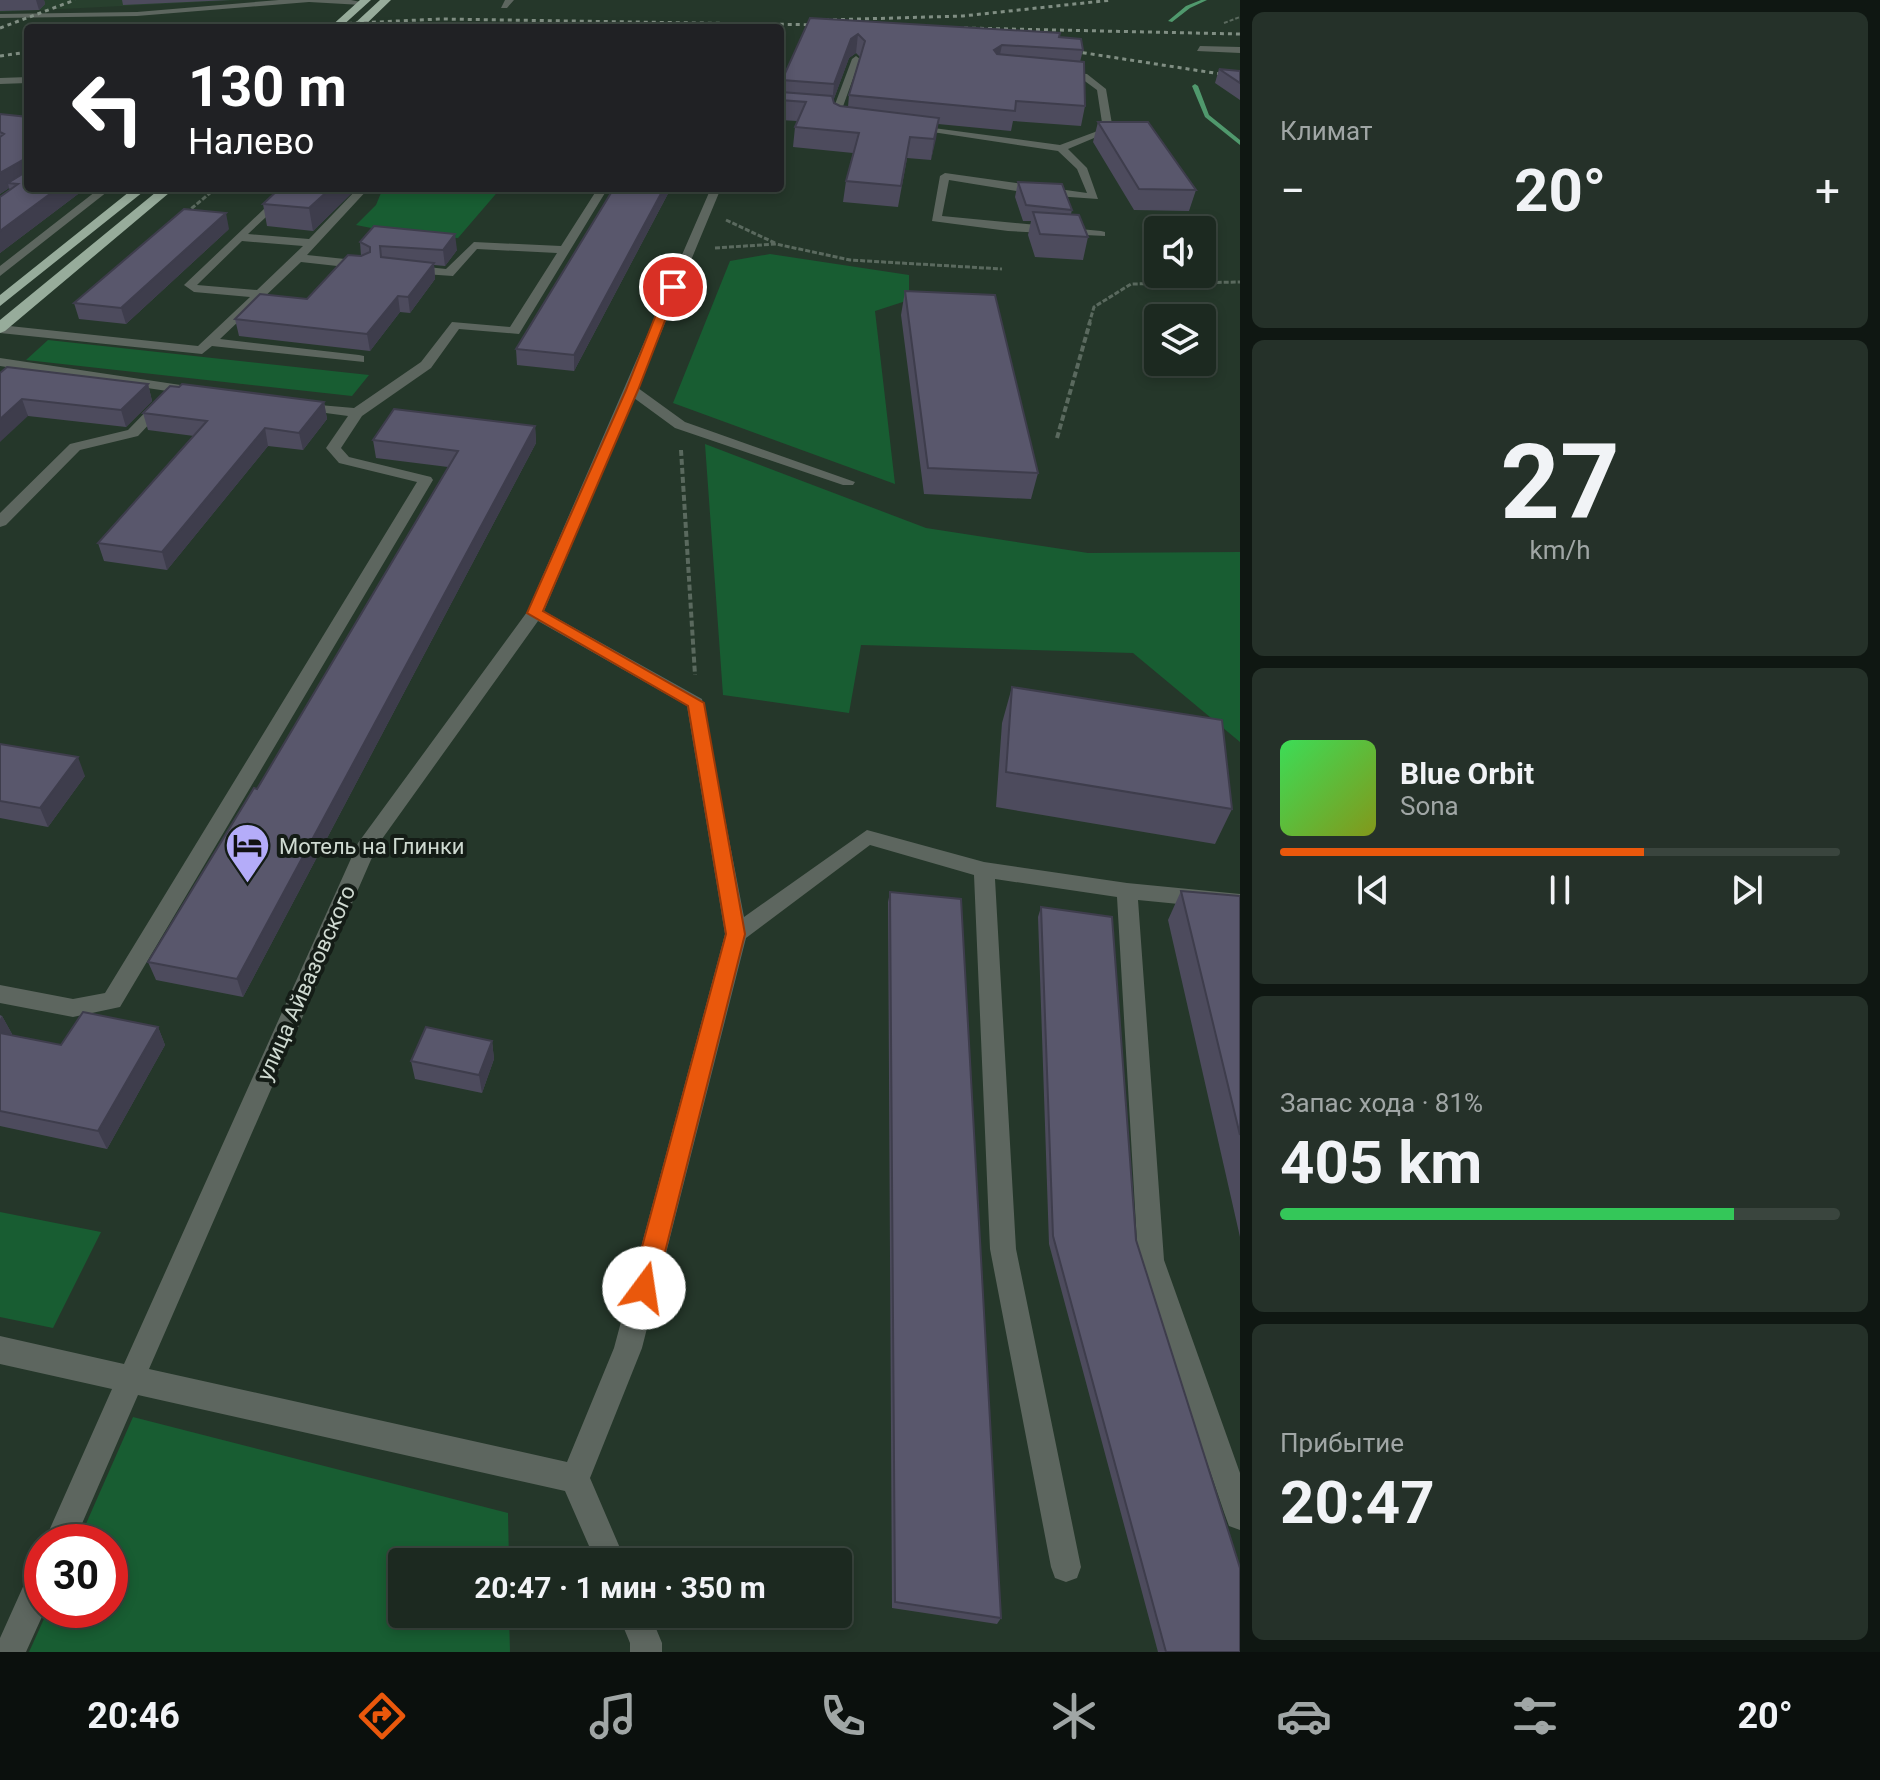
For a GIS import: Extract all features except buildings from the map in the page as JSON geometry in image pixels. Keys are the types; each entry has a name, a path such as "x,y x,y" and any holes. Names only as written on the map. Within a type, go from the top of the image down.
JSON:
{"highway":[{"path":"338,24 364,1 384,2"},
{"path":"360,24 384,2"},
{"path":"0,302 137,192"},
{"path":"0,329 164,192"}],"street":[{"path":"0,16 137,14 309,0 364,1"},
{"path":"1200,49 1240,50"},
{"path":"784,107 838,115 856,59"},
{"path":"902,127 1061,148 1108,130 1101,89 1084,76 1041,73"},
{"path":"0,81 24,80"},
{"path":"1061,148 1082,168 1094,197 1041,192 945,176 936,219 1008,228 1101,234"},
{"path":"0,272 102,192"},
{"path":"258,294 194,288 190,285 288,192"},
{"path":"205,346 298,258 360,192"},
{"path":"0,994 73,1008 112,1001 426,480 344,460 333,448 357,413 426,365 456,325 514,331 600,192"},
{"name":"улица Айвазовского","path":"67,1524 368,843 535,613 632,390 683,262 716,216 716,192"},
{"path":"239,237 312,243"},
{"path":"388,267 449,273 474,245 564,250"},
{"path":"298,258 364,265"},
{"path":"0,329 359,359"},
{"path":"0,362 206,393"},
{"path":"0,522 75,447 133,433 176,389"},
{"path":"632,390 680,425 848,482"},
{"path":"282,403 357,413"},
{"path":"535,613 696,703 736,934 628,1348 575,1478 605,1548"},
{"path":"736,934 867,837 984,870 1127,891 1240,902"},
{"path":"984,870 1003,1249 1066,1567"},
{"path":"1127,891 1151,1260 1240,1515"},
{"path":"0,1350 575,1478"},
{"path":"10,1652 24,1620"},
{"path":"642,1628 653,1649"}],"path":[{"path":"1224,23 1240,17"},
{"path":"182,216 211,192"},
{"path":"716,216 720,230"},
{"path":"716,216 776,244 850,260 1002,269"},
{"path":"715,239 709,249 776,244"},
{"path":"1057,438 1094,307 1131,284 1240,282"},
{"path":"680,425 696,703"}],"shaded area":[{"path":"0,0 244,0 0,12"}],"green space":[{"path":"381,192 498,192 458,238 417,237 356,225 376,205"},
{"path":"770,254 909,275 909,300 875,311 895,484 673,403 730,261"},
{"path":"48,340 369,375 352,396 26,360"},
{"path":"705,444 926,528 1088,553 1240,552 1240,742 1133,653 861,645 849,713 723,695"},
{"path":"0,1212 101,1232 53,1328 0,1317"},
{"path":"133,1417 508,1513 509,1548 388,1548 388,1628 509,1628 510,1652 29,1652 40,1628 128,1628 128,1524 86,1524"}],"waterway":[{"path":"1170,21 1188,7 1205,0"},
{"path":"1195,86 1207,116 1240,143"}],"railway":[{"path":"0,28 75,0"},
{"path":"825,20 963,16 1112,0"},
{"path":"336,24 440,19 763,24"},
{"path":"784,24 828,25"},
{"path":"964,28 1240,34"},
{"path":"1059,49 1240,77"},
{"path":"0,56 24,53"}],"place":[{"name":"Мотель на Глинки","path":"248,885"}],"route":[{"path":"644,1288 736,934 696,703 535,613 673,287"}]}
